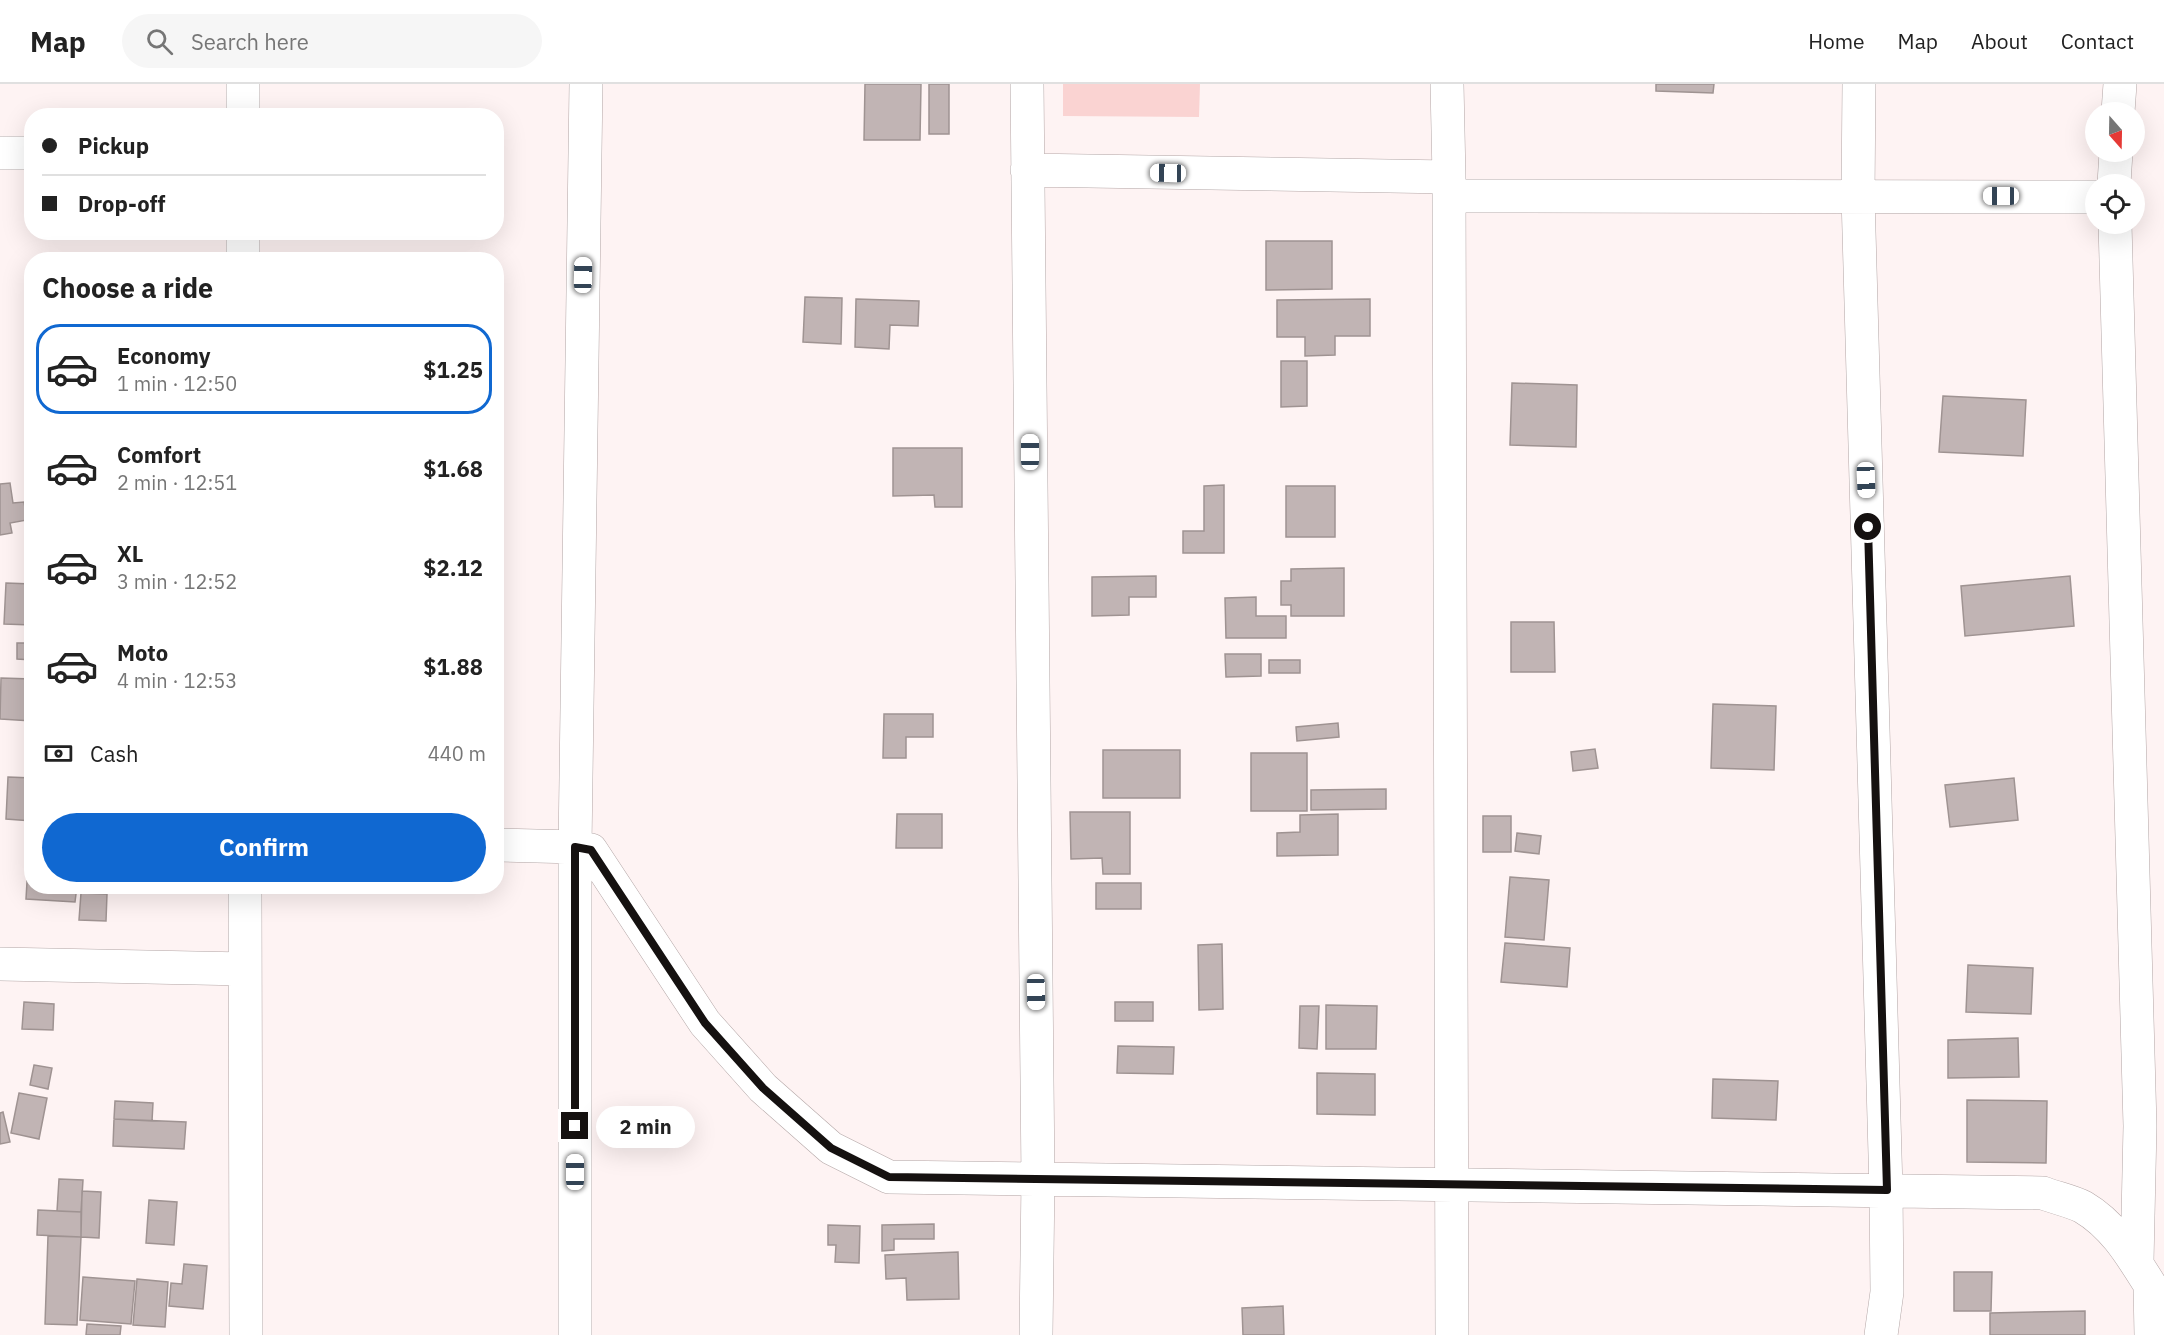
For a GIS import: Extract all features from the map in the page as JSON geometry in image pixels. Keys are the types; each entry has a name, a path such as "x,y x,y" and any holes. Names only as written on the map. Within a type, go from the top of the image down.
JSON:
{"street":[{"path":"243,84 243,108"},
{"path":"576,1335 575,847 586,84"},
{"path":"1027,84 1038,1179 1036,1335"},
{"path":"1447,84 1452,1335"},
{"path":"1859,84 1858,196 1887,1190 1887,1292 1881,1335"},
{"path":"2119,102 2120,84"},
{"path":"0,153 24,153"},
{"path":"1027,170 1449,187 1858,196 2085,178"},
{"path":"2115,234 2152,1130 2151,1335"},
{"path":"504,845 575,847 591,850 705,1023 763,1088 831,1148 889,1177 2043,1193 2082,1207 2110,1228 2150,1285"},
{"path":"245,894 246,1335"},
{"path":"0,964 245,969"}],"shaded area":[{"path":"1063,84 1200,84 1199,117 1063,116"}],"building":[{"path":"865,84 921,84 920,140 864,140"},
{"path":"929,84 949,84 949,134 929,134"},
{"path":"1656,84 1714,84 1713,93 1656,91"},
{"path":"1266,241 1332,241 1332,289 1266,290"},
{"path":"805,297 842,298 841,344 803,342"},
{"path":"856,299 919,301 918,326 890,325 889,349 855,347"},
{"path":"1370,299 1370,336 1335,336 1335,355 1305,356 1305,337 1277,337 1277,300"},
{"path":"1281,361 1307,361 1307,406 1281,407"},
{"path":"1512,383 1577,385 1576,447 1510,445"},
{"path":"1943,396 2026,400 2023,456 1939,452"},
{"path":"893,448 962,448 962,507 935,507 934,495 893,496"},
{"path":"10,483 13,503 24,502 24,521 10,523 12,533 0,535 0,484"},
{"path":"1224,485 1224,553 1183,553 1183,531 1204,531 1204,486"},
{"path":"1286,486 1335,486 1335,537 1286,537"},
{"path":"1344,568 1344,616 1291,616 1291,605 1281,605 1281,581 1291,581 1291,569"},
{"path":"1156,576 1156,597 1129,597 1129,615 1092,616 1092,577"},
{"path":"2070,576 2074,626 1965,636 1961,586"},
{"path":"6,583 24,584 24,625 4,624"},
{"path":"1256,597 1256,616 1286,616 1286,638 1226,638 1225,598"},
{"path":"1511,622 1554,622 1555,672 1511,672"},
{"path":"17,643 24,643 24,659 17,659"},
{"path":"1225,654 1261,654 1261,676 1226,677"},
{"path":"1269,660 1300,660 1300,673 1269,673"},
{"path":"1,678 24,679 24,720 0,719"},
{"path":"1713,704 1776,706 1774,770 1711,768"},
{"path":"884,714 933,714 933,737 906,737 906,758 883,758"},
{"path":"1338,723 1339,737 1297,741 1296,727"},
{"path":"1595,749 1598,768 1573,771 1571,752"},
{"path":"1103,750 1180,750 1180,798 1103,798"},
{"path":"1251,753 1307,753 1307,811 1251,811"},
{"path":"8,777 24,778 24,820 6,819"},
{"path":"2014,778 2018,820 1950,827 1945,785"},
{"path":"1386,789 1386,809 1311,810 1311,790"},
{"path":"1070,812 1130,812 1130,874 1103,874 1102,858 1071,859"},
{"path":"897,814 942,814 942,848 896,848"},
{"path":"1338,814 1338,855 1277,856 1277,833 1300,832 1300,815"},
{"path":"1483,816 1511,816 1511,852 1483,852"},
{"path":"1517,833 1541,836 1539,854 1515,851"},
{"path":"1510,877 1549,880 1544,940 1505,937"},
{"path":"1096,883 1141,883 1141,909 1096,909"},
{"path":"26,894 76,894 75,902 26,899"},
{"path":"81,894 107,894 106,921 79,920"},
{"path":"1505,943 1570,948 1567,987 1501,982"},
{"path":"1222,944 1223,1009 1199,1010 1198,945"},
{"path":"1968,965 2033,968 2031,1014 1966,1012"},
{"path":"24,1002 54,1004 53,1030 22,1029"},
{"path":"1115,1002 1153,1002 1153,1021 1115,1021"},
{"path":"1326,1005 1377,1006 1376,1049 1326,1049"},
{"path":"1300,1006 1319,1006 1317,1049 1299,1048"},
{"path":"2018,1038 2019,1077 1948,1078 1948,1040"},
{"path":"1118,1046 1174,1047 1173,1074 1117,1073"},
{"path":"34,1065 52,1068 48,1089 30,1085"},
{"path":"1317,1073 1375,1074 1375,1115 1317,1114"},
{"path":"1713,1079 1778,1081 1776,1120 1712,1118"},
{"path":"19,1093 47,1098 39,1139 11,1133"},
{"path":"1967,1100 2047,1101 2046,1163 1967,1162"},
{"path":"115,1101 153,1103 152,1121 114,1119"},
{"path":"3,1112 10,1142 0,1144 0,1113"},
{"path":"114,1119 186,1122 184,1149 113,1146"},
{"path":"59,1179 83,1180 81,1212 57,1211"},
{"path":"82,1191 101,1192 99,1238 81,1237"},
{"path":"149,1200 177,1202 174,1245 146,1243"},
{"path":"38,1210 81,1212 81,1237 37,1235"},
{"path":"934,1224 934,1239 894,1239 894,1250 882,1251 882,1225"},
{"path":"828,1225 860,1226 859,1263 835,1262 836,1245 828,1245"},
{"path":"48,1236 81,1237 77,1325 45,1324"},
{"path":"958,1252 959,1299 907,1300 906,1278 886,1279 885,1255"},
{"path":"184,1264 207,1266 203,1309 169,1306 171,1283 182,1284"},
{"path":"1954,1272 1992,1272 1991,1311 1954,1311"},
{"path":"83,1277 135,1281 131,1324 80,1320"},
{"path":"137,1279 168,1282 165,1327 133,1325"},
{"path":"1283,1306 1284,1335 1243,1335 1242,1308"},
{"path":"2085,1311 2085,1335 1990,1335 1990,1313"},
{"path":"87,1324 121,1326 120,1335 86,1335"}],"route":[{"path":"575,1126 575,847 591,850 705,1023 763,1088 831,1148 889,1177 1887,1190 1868,527"}]}
